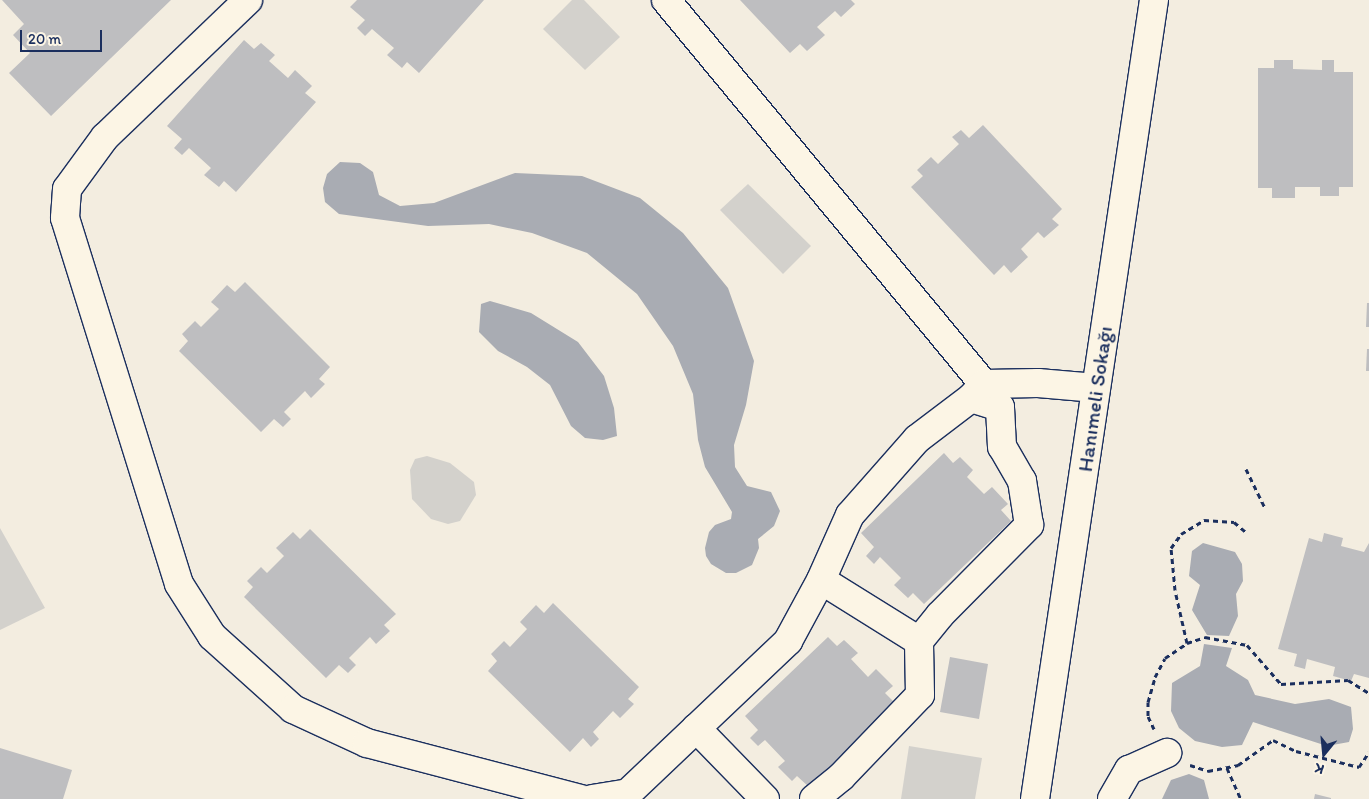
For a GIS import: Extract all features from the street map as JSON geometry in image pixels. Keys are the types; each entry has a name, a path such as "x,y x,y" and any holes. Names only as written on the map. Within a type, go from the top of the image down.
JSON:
{"street":[{"path":"248,0 105,137 67,189 65,218 179,584 212,636 293,709 367,743 581,799"},
{"path":"666,0 978,391 1000,407 1002,447 1022,481 1029,525 940,615 919,641 920,695 841,778 814,799"},
{"name":"Hanımeli Sokağı","path":"1035,799 1154,0"},
{"path":"592,799 628,793 788,640 821,580 850,515 917,439 978,391 1038,383 1096,388"},
{"path":"821,580 919,641"},
{"path":"696,728 765,799"},
{"path":"1112,799 1128,770 1167,752"}],"path":[{"path":"1246,469 1266,508"},
{"path":"1187,643 1175,590 1171,548 1182,534 1204,520 1234,522 1246,532"},
{"path":"1369,691 1348,680 1281,684 1247,645 1205,637 1187,643 1165,658 1155,677 1148,702 1148,716 1167,752 1180,761 1208,771 1238,765 1273,740 1296,752 1359,767 1369,752"},
{"path":"1226,768 1241,799"}],"shaded area":[{"path":"572,0 584,0 620,37 585,70 543,29"},
{"path":"340,162 360,163 373,172 379,195 400,206 434,203 515,173 582,176 640,198 683,233 728,288 754,361 746,405 734,445 735,467 747,486 771,492 780,511 774,526 758,539 759,548 752,565 736,573 726,573 711,564 706,556 705,548 709,532 715,525 731,519 732,512 705,467 698,440 693,394 673,346 637,294 587,253 532,233 489,224 428,226 339,214 325,202 323,188 327,174"},
{"path":"748,184 811,246 783,274 720,210"},
{"path":"490,301 531,313 578,342 604,376 614,408 617,436 603,440 585,438 571,426 550,385 527,367 498,351 479,332 481,304"},
{"path":"427,456 450,463 474,482 476,495 460,521 448,524 431,519 412,499 410,470 415,459"},
{"path":"0,528 45,608 0,630"},
{"path":"1203,543 1235,552 1242,564 1243,581 1236,594 1238,616 1229,636 1207,635 1192,610 1200,585 1189,576 1192,551"},
{"path":"1204,644 1232,648 1226,666 1248,680 1255,695 1295,704 1329,699 1351,707 1353,729 1349,742 1327,746 1253,722 1242,745 1222,747 1195,741 1179,728 1171,711 1172,683 1200,666"},
{"path":"909,746 982,758 975,799 901,799"},
{"path":"1189,774 1204,780 1209,799 1162,799 1171,780"}],"building":[{"path":"2,0 171,0 51,116 9,73 30,53 13,35 24,24"},
{"path":"357,0 484,0 419,73 407,62 402,68 387,55 394,48 372,29 365,36 357,28 365,20 350,7"},
{"path":"740,0 851,0 855,4 841,17 835,11 817,27 825,35 807,51 800,44 790,53"},
{"path":"244,40 254,49 261,43 275,55 269,61 288,78 295,70 312,86 305,93 316,102 236,192 224,181 219,187 204,175 211,168 189,148 182,155 174,148 182,139 167,126"},
{"path":"1274,60 1293,60 1293,69 1322,70 1322,60 1334,60 1334,72 1353,72 1353,187 1339,187 1339,196 1320,196 1320,187 1295,187 1295,198 1272,198 1272,188 1258,188 1258,68 1274,68"},
{"path":"983,125 1062,209 1052,219 1059,225 1044,238 1038,232 1021,249 1028,257 1011,273 1004,265 994,275 911,187 923,176 917,170 931,157 938,164 959,144 952,137 961,130 969,138"},
{"path":"245,282 330,367 319,379 325,384 311,398 305,391 284,412 291,419 283,427 274,419 261,432 179,351 188,341 182,334 195,321 201,327 219,309 211,302 227,285 235,292"},
{"path":"1367,303 1369,303 1369,327 1366,327"},
{"path":"1367,349 1369,349 1369,371 1366,371"},
{"path":"944,453 953,463 960,457 973,470 967,477 984,494 992,487 1008,504 1001,510 1011,521 924,604 913,593 908,598 894,585 901,578 880,557 874,564 866,556 874,547 861,533"},
{"path":"310,529 396,614 384,625 390,631 376,644 370,637 349,658 356,665 348,673 339,665 326,678 244,597 253,587 247,581 261,567 267,573 284,556 276,548 293,532 300,539"},
{"path":"1324,533 1343,538 1341,546 1364,552 1369,543 1369,678 1354,674 1351,681 1333,676 1335,667 1307,659 1305,669 1294,666 1297,654 1278,649 1309,538 1322,542"},
{"path":"553,603 639,687 628,699 634,704 620,718 613,711 593,732 599,739 591,747 583,738 570,752 488,671 497,661 491,654 504,641 510,647 527,629 520,622 536,605 544,613"},
{"path":"828,637 837,646 844,640 858,653 851,659 868,677 876,669 893,686 885,693 895,703 809,787 797,776 792,781 778,767 785,761 765,740 758,746 750,738 758,730 745,716"},
{"path":"950,657 988,664 979,719 940,712"},
{"path":"0,748 72,770 63,799 0,799"},
{"path":"1315,794 1331,798 1331,799 1314,799"}]}
